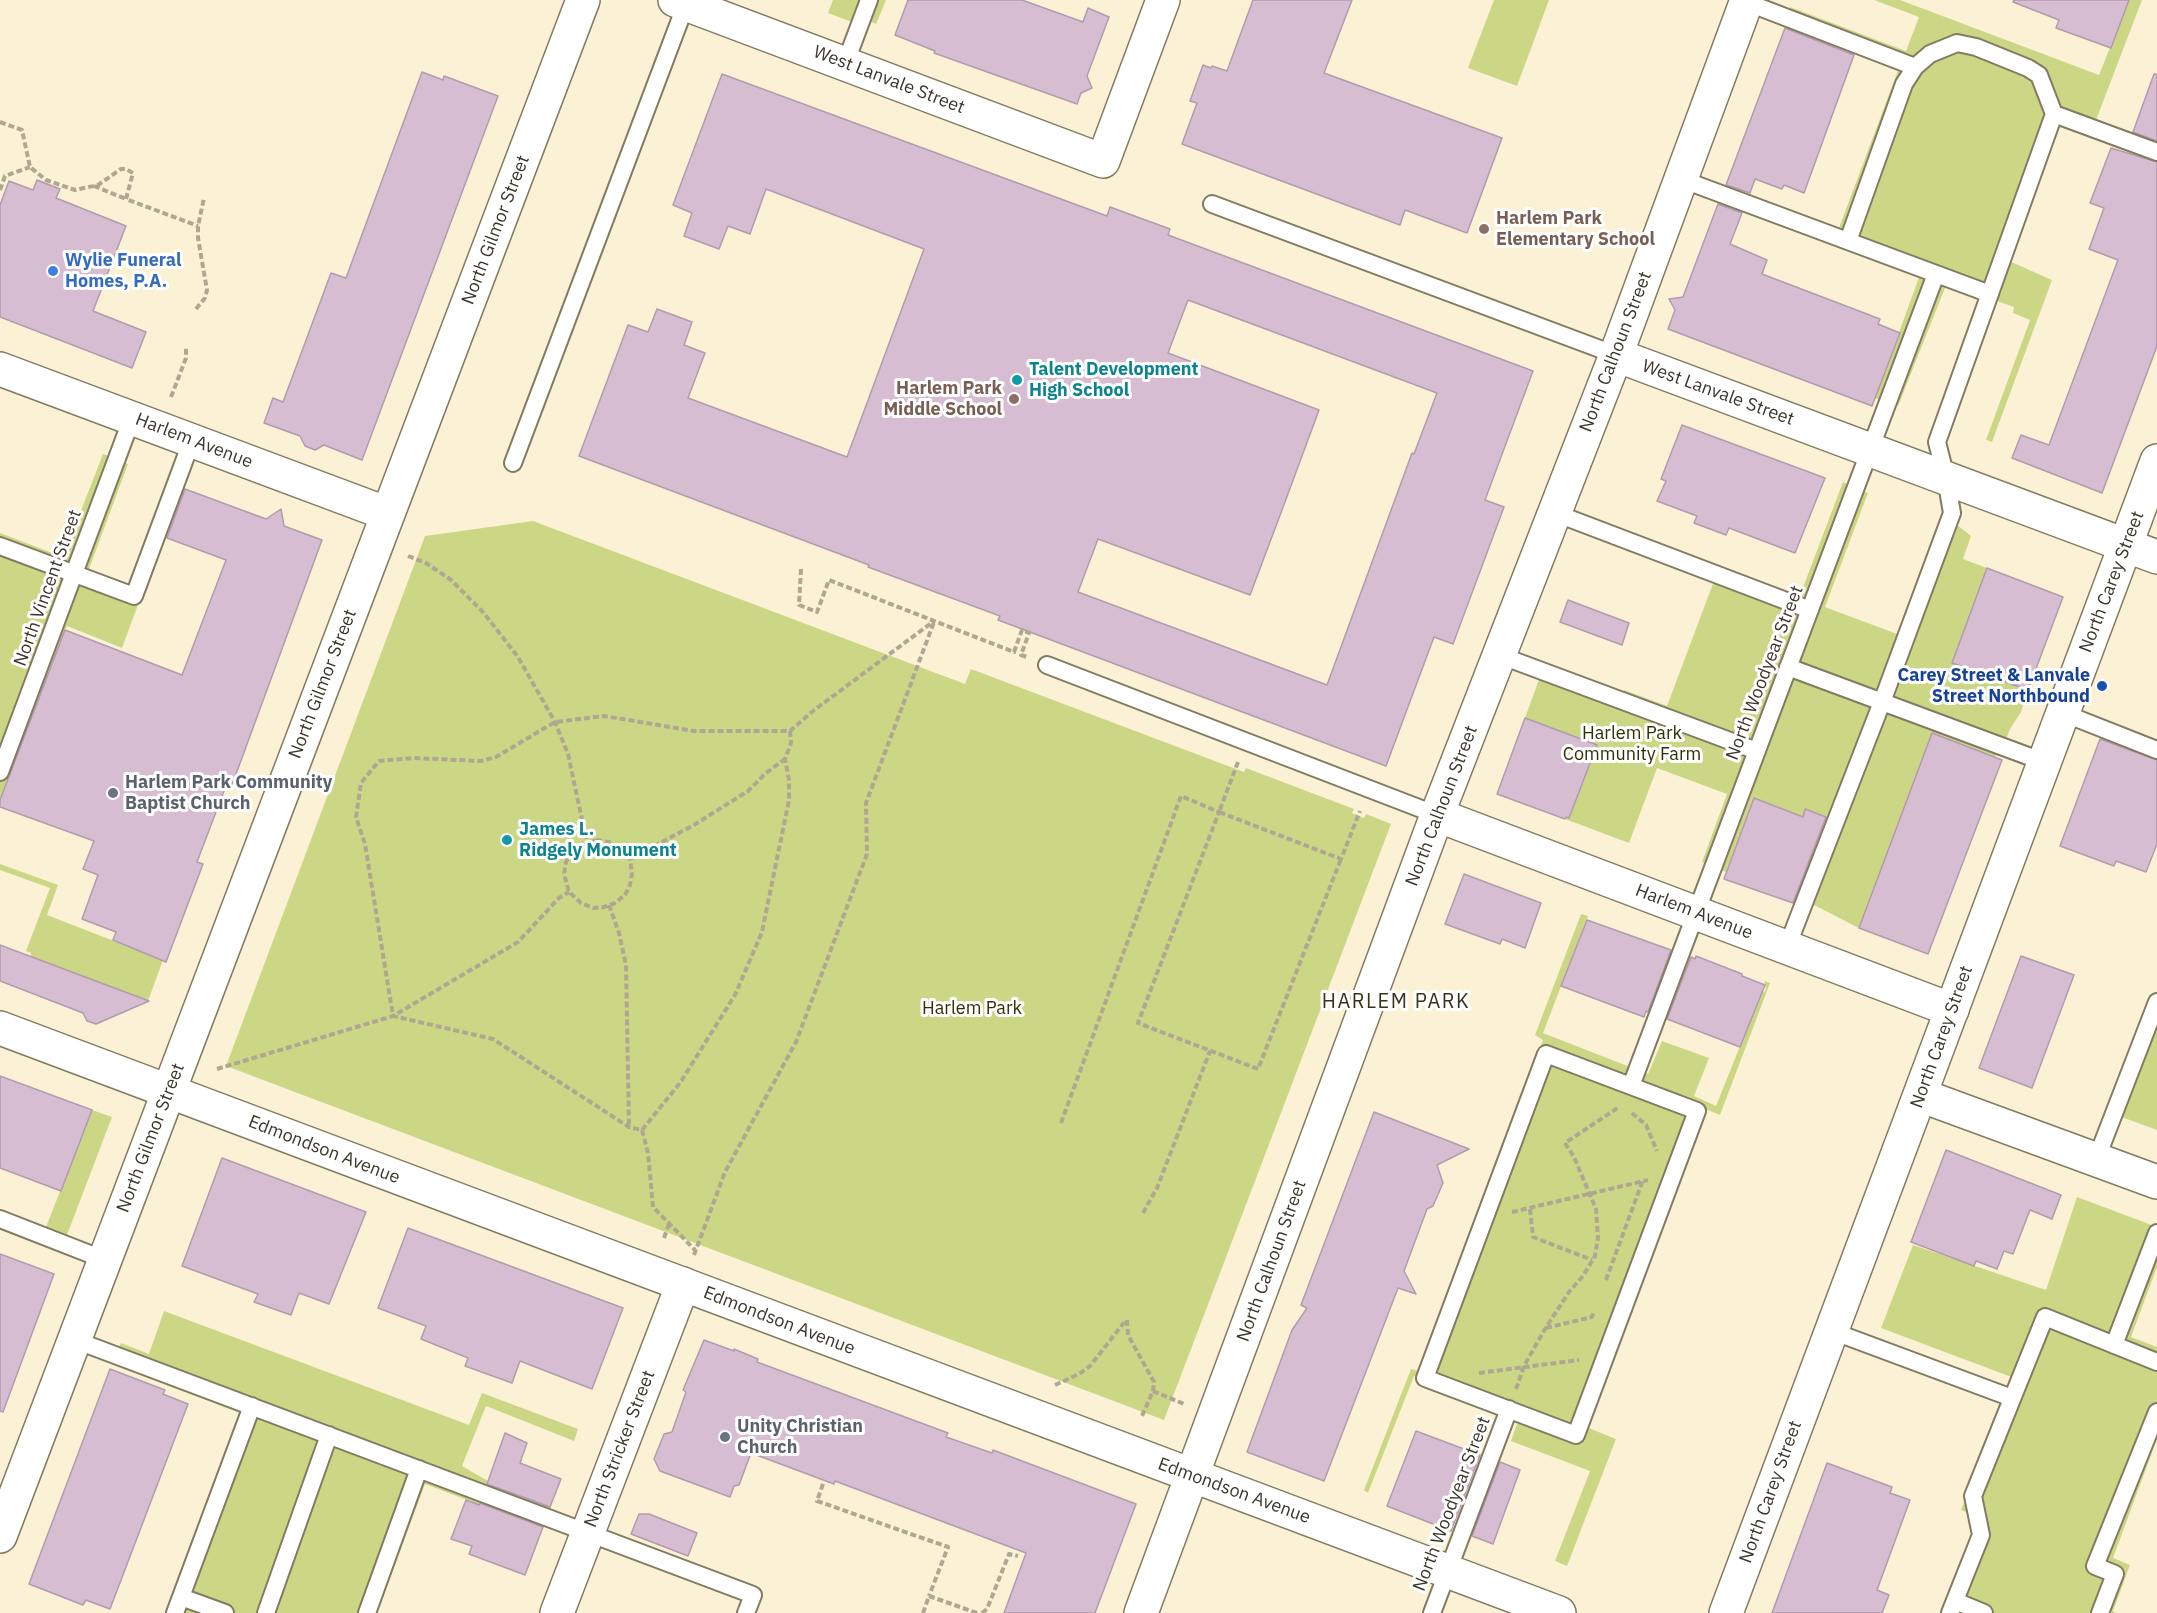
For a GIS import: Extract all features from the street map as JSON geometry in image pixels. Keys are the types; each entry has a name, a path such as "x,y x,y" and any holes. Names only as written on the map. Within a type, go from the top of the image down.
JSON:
{"street":[{"name":"North Gilmor Street","path":"0,1536 583,0"},
{"name":"West Lanvale Street","path":"681,2 1103,161 1161,1"},
{"name":"North Calhoun Street","path":"1141,1613 1437,815 1616,355 1747,1"},
{"name":"West Lanvale Street","path":"1616,355 2157,557"},
{"name":"Harlem Avenue","path":"0,369 388,514"},
{"name":"North Carey Street","path":"1726,1613 2157,461"},
{"name":"Harlem Avenue","path":"1437,815 1952,1010"},
{"name":"Edmondson Avenue","path":"0,1028 1559,1613"},
{"path":"1920,1095 2157,1182"},
{"name":"North Stricker Street","path":"557,1613 683,1284"}],"lane":[{"path":"845,64 869,0"},
{"path":"1747,1 1915,67"},
{"path":"513,463 681,2"},
{"path":"1787,947 1952,513 1937,442 2054,114 2039,75 2028,68 1976,47 1957,43 1930,54 1915,67 1904,84 1848,241"},
{"path":"2054,114 2157,152"},
{"path":"1681,179 1990,294"},
{"name":"West Lanvale Street","path":"1212,204 1616,355"},
{"name":"North Woodyear Street","path":"1631,1086 1936,274"},
{"name":"North Vincent Street","path":"1,768 132,418"},
{"path":"0,546 134,596 192,440"},
{"path":"1555,513 1810,610"},
{"path":"1499,655 1756,751"},
{"path":"1047,664 1437,815"},
{"path":"1788,667 2044,762"},
{"path":"2063,713 2157,750"},
{"path":"2096,1160 2157,1002"},
{"path":"1546,1054 1697,1111 1674,1173 1576,1435 1425,1378 1546,1054"},
{"path":"0,1219 105,1260"},
{"path":"2114,1345 2157,1233"},
{"path":"1984,1613 1952,1607 1981,1535 1973,1496 2045,1317 2157,1362"},
{"path":"1832,1331 2012,1398"},
{"path":"75,1340 753,1594 746,1613"},
{"path":"225,1613 178,1605 252,1406"},
{"name":"North Woodyear Street","path":"1432,1613 1509,1409"},
{"path":"2100,1613 2115,1574 2095,1566 2157,1412"},
{"path":"266,1613 329,1436"},
{"path":"368,1613 419,1469"}],"path":[{"path":"0,122 22,130 30,167 46,180 75,190 94,186 121,169 133,173 126,199"},
{"path":"0,190 5,176 30,167"},
{"path":"94,186 198,226"},
{"path":"196,309 206,298 207,290 198,238 204,198"},
{"path":"171,397 186,358 186,348"},
{"path":"408,556 426,563 450,579 483,612 518,657 555,722 568,754 587,843"},
{"path":"801,569 799,605 817,612 829,580 1014,652 1022,630 1029,633 1021,655 1047,664"},
{"path":"393,1016 365,844 356,817 361,783 379,761 414,758 481,761 496,757 555,722 604,716 694,731 790,731 813,711 934,621"},
{"path":"683,1284 725,1172 796,1042 855,887 867,854 866,803 934,621"},
{"path":"642,1130 680,1083 729,1005 762,932 789,800 789,780 785,759 791,743 790,731"},
{"path":"1246,742 1138,1023 1210,1051 1258,1069 1369,789"},
{"path":"630,859 694,825 748,791 766,773 785,759"},
{"path":"1061,1122 1181,796 1341,859"},
{"path":"596,840 609,842 621,849 630,859 632,873 630,885 625,895 609,905 592,908 581,903 569,892 564,874 566,862 573,851 587,843 596,840"},
{"path":"217,1069 393,1016 518,942 559,898 569,892"},
{"path":"609,905 619,933 626,965 629,1127"},
{"path":"393,1016 493,1039 629,1127 642,1130"},
{"path":"1143,1213 1157,1188 1210,1051"},
{"path":"1509,1409 1524,1366 1545,1329 1595,1256 1598,1238 1596,1209 1574,1156 1565,1143 1623,1104 1631,1086"},
{"path":"1623,1104 1646,1125 1658,1153 1659,1165 1674,1173"},
{"path":"642,1130 648,1153 653,1207 695,1250"},
{"path":"1604,1286 1648,1172"},
{"path":"1487,1210 1500,1215 1674,1173"},
{"path":"1530,1209 1533,1237 1592,1260"},
{"path":"664,1238 669,1224"},
{"path":"1545,1329 1592,1317 1596,1306"},
{"path":"1055,1385 1090,1366 1127,1320 1128,1335 1154,1382 1153,1391 1142,1416"},
{"path":"1478,1373 1605,1358"},
{"path":"1153,1391 1184,1404"},
{"path":"824,1484 817,1502 948,1547 922,1613"},
{"path":"929,1596 980,1613 987,1610 1009,1554 1018,1556"}],"green space":[{"path":"833,0 886,0 876,24 855,15 852,22 828,13"},
{"path":"1494,0 1549,0 1517,86 1468,68"},
{"path":"1874,0 1900,0 2099,75 2129,0 2142,0 2096,120 2157,146 2157,161 2061,124 2009,261 2052,280 1992,442 1986,440 2030,320 2013,313 2014,307 1947,283 1898,406 1875,398 1921,272 1720,196 1726,185 1725,189 1795,216 1797,212 1839,228 1900,65 1786,20 1790,7 1906,51 1919,17"},
{"path":"103,454 128,464 89,569 129,584 171,480 163,537 122,648 67,626 0,800 0,533 63,557"},
{"name":"Harlem Park Community Farm","path":"1843,482 1868,493 1825,607 1897,634 1940,518 1956,524 1971,536 1963,559 1987,568 1952,663 2028,690 2021,712 2010,729 1999,756 1995,757 1932,733 1859,928 1812,904 1830,818 1806,809 1803,817 1754,798 1726,872 1702,862 1727,794 1657,768 1629,843 1565,819 1569,818 1597,745 1525,718 1545,663 1623,693 1624,690 1667,706 1714,581 1799,598"},
{"name":"Harlem Park","path":"533,521 965,684 971,669 1244,772 1246,768 1354,809 1352,813 1364,818 1366,814 1391,824 1164,1420 226,1066 425,536"},
{"path":"0,864 58,885 47,915 163,960 148,1001 31,957 31,953 26,951 50,888 0,870"},
{"path":"1581,914 1588,916 1543,1033 1648,1074 1662,1041 1709,1058 1694,1096 1716,1106 1762,991 1765,992 1765,981 1770,983 1720,1115 1705,1109 1586,1427 1616,1439 1567,1566 1555,1561 1590,1471 1511,1441 1520,1415 1414,1376 1368,1493 1364,1490 1411,1369 1419,1371 1543,1040 1535,1035"},
{"path":"2157,1010 2157,1130 2116,1115"},
{"path":"92,1110 112,1117 62,1248 0,1225 0,1210 46,1227"},
{"path":"2077,1197 2157,1227 2157,1267 2131,1337 2157,1347 2157,1439 2113,1558 2130,1565 2113,1611 2115,1613 1959,1613 1960,1611 1945,1606 1979,1517 1961,1510 2014,1378 1881,1328 1913,1245 2046,1290"},
{"path":"164,1311 469,1425 482,1393 578,1429 574,1441 486,1406 462,1466 488,1481 546,1502 545,1504 551,1506 543,1529 425,1484 377,1613 165,1613 240,1413 112,1364 121,1343 149,1354"}],"building":[{"path":"908,0 1022,0 1083,22 1088,8 1109,17 1087,76 1092,88 1081,93 1077,104 934,53 935,51 895,35"},
{"path":"1253,0 1352,0 1324,73 1502,138 1467,233 1405,210 1400,225 1182,144 1197,103 1190,101 1203,65 1227,71"},
{"path":"2014,0 2129,0 2111,48 2056,28 2059,20 2013,2"},
{"path":"1785,28 1854,55 1804,193 1784,185 1782,189 1755,179 1750,193 1726,185"},
{"path":"422,72 443,80 444,76 498,96 362,460 324,445 315,450 305,446 300,436 264,423 273,398 283,402 331,273 346,278"},
{"name":"Harlem Park Middle School","path":"722,74 1107,216 1110,207 1170,229 1168,235 1533,371 1485,500 1504,507 1453,644 1434,637 1386,766 998,620 1000,616 579,456 628,325 648,332 657,309 692,322 684,345 705,353 688,398 847,457 924,249 766,189 750,234 728,226 719,249 684,236 692,213 673,205","holes":["1188,300 1437,393 1414,454 1412,453 1327,685 1078,592 1098,539 1250,595 1319,410 1168,353"]},
{"path":"2154,74 2157,74 2157,141 2133,132"},
{"path":"2111,148 2157,162 2157,346 2102,493 2012,458 2021,435 2049,445 2118,260 2089,249 2104,208 2090,203"},
{"path":"37,180 60,189 56,198 126,226 93,311 146,332 132,368 0,317 0,205 9,181 33,190"},
{"path":"1718,204 1742,213 1730,244 1767,260 1762,274 1880,319 1878,324 1900,333 1872,406 1668,329 1675,310 1669,299 1683,297"},
{"path":"1682,425 1825,478 1795,553 1729,528 1726,535 1694,523 1697,516 1657,501 1666,481 1661,479"},
{"path":"185,489 266,519 281,509 284,526 322,540 232,785 227,783 197,862 203,864 166,962 113,940 116,932 82,919 98,875 83,869 94,841 0,807 0,800 65,630 182,675 226,560 167,538"},
{"path":"1987,568 2063,597 2028,690 1952,663"},
{"path":"1568,600 1629,623 1622,645 1560,622"},
{"path":"1525,718 1597,745 1569,818 1565,819 1497,794"},
{"path":"1932,733 2002,760 1928,954 1859,928"},
{"path":"2100,739 2157,760 2157,844 2146,872 2116,861 2114,866 2060,846"},
{"path":"1754,798 1803,817 1805,809 1826,817 1793,903 1724,879"},
{"path":"1464,874 1541,903 1525,948 1502,939 1500,944 1445,924"},
{"path":"1587,920 1671,950 1648,1012 1646,1011 1644,1017 1561,986"},
{"path":"0,945 149,1001 96,1024 87,1021 83,1013 0,981"},
{"path":"1696,956 1765,985 1740,1047 1667,1019 1691,957 1695,959"},
{"path":"2021,956 2074,975 2032,1088 1979,1068"},
{"path":"0,1076 92,1110 61,1191 0,1168"},
{"path":"1374,1112 1469,1149 1437,1165 1443,1183 1433,1206 1427,1209 1404,1271 1416,1294 1398,1288 1324,1481 1247,1452 1292,1330 1307,1308 1301,1305"},
{"path":"1946,1150 2061,1195 2052,1219 2030,1210 2013,1254 2004,1251 1997,1269 1976,1261 1974,1266 1911,1242"},
{"path":"222,1158 366,1212 329,1304 299,1293 291,1315 254,1302 258,1294 182,1266"},
{"path":"408,1228 623,1308 592,1389 520,1361 512,1383 465,1366 468,1358 421,1339 426,1326 378,1308"},
{"path":"0,1254 54,1274 3,1412 0,1411"},
{"path":"704,1340 734,1351 734,1349 758,1359 757,1362 948,1433 946,1437 992,1453 993,1450 1136,1504 1095,1613 1004,1613 1026,1553 835,1481 834,1484 751,1453 739,1485 734,1486 730,1497 660,1471 654,1459 664,1434 672,1432 686,1392 683,1390"},
{"path":"110,1369 165,1390 163,1394 188,1404 110,1609 86,1600 83,1605 29,1584"},
{"path":"1416,1431 1480,1455 1451,1531 1387,1506"},
{"path":"505,1433 527,1443 520,1463 561,1479 550,1507 487,1484"},
{"path":"1500,1462 1520,1470 1493,1544 1472,1536"},
{"path":"1827,1463 1892,1487 1890,1493 1910,1500 1877,1590 1889,1595 1882,1613 1772,1613"},
{"path":"466,1500 479,1505 480,1503 543,1527 525,1575 469,1554 472,1546 451,1539"},
{"path":"639,1514 649,1514 697,1533 688,1556 631,1534"}],"place":[{"name":"Harlem Park Elementary School","path":"1484,229"},
{"name":"Wylie Funeral Homes, P.A.","path":"53,271"},
{"name":"Talent Development High School","path":"1017,380"},
{"name":"Harlem Park Middle School","path":"1014,399"},
{"name":"Carey Street & Lanvale Street Northbound","path":"2102,686"},
{"name":"Harlem Park Community Baptist Church","path":"113,793"},
{"name":"James L. Ridgely Monument","path":"507,840"},
{"name":"Unity Christian Church","path":"725,1437"}],"district":[{"name":"HARLEM PARK","path":"1396,1002"}]}
